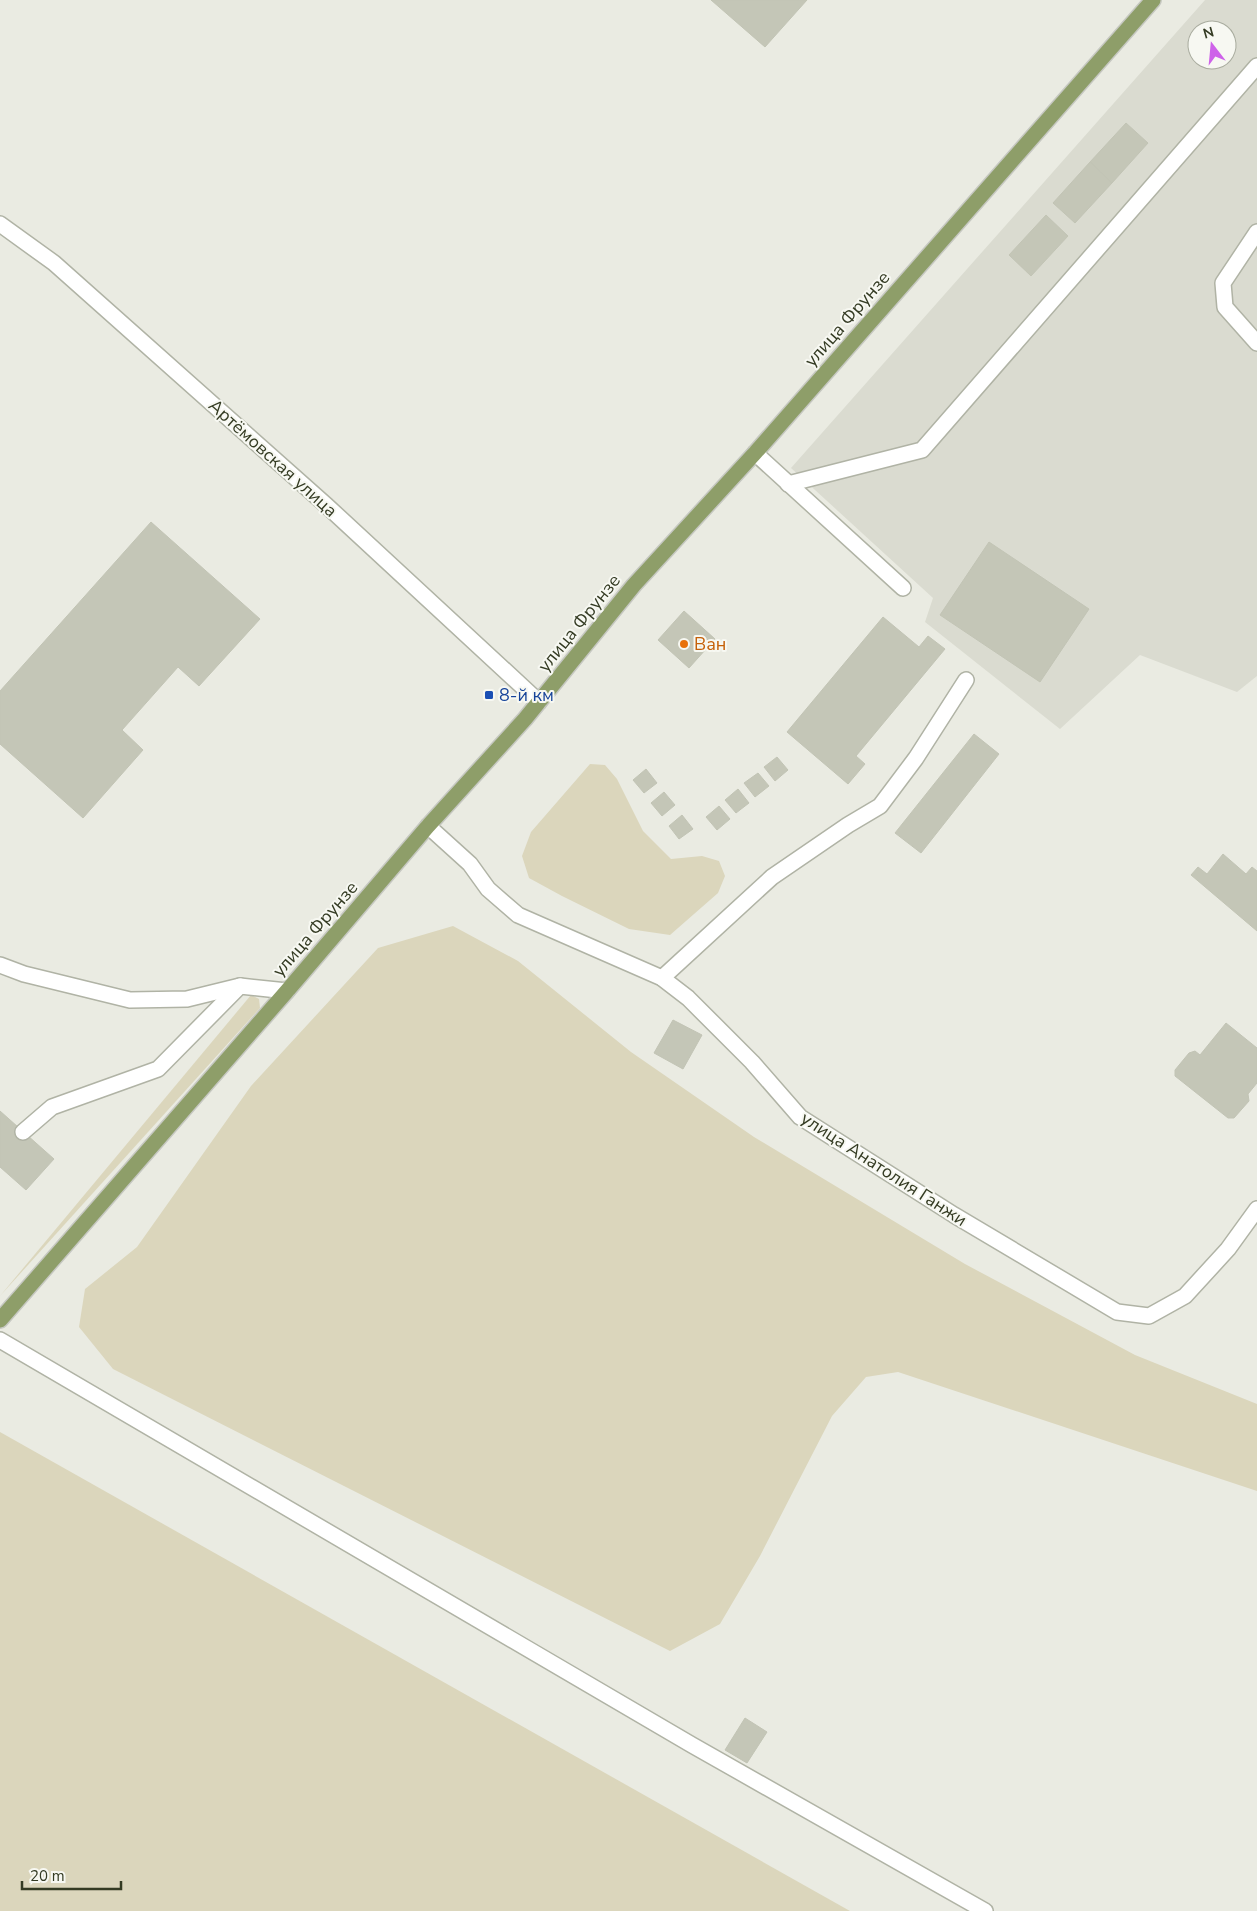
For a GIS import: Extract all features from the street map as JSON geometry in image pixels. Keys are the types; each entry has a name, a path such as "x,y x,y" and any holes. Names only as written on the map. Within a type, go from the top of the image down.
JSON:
{"main road":[{"name":"улица Фрунзе","path":"0,1320 428,826 525,719 628,592 1153,0"}],"street":[{"path":"788,484 922,450 1257,66"},
{"name":"Артёмовская улица","path":"0,224 61,269 326,505 538,702"},
{"path":"1257,232 1223,283 1225,307 1257,343"},
{"path":"754,452 903,588"},
{"path":"662,978 772,877 848,825 880,806 916,758 966,680"},
{"name":"улица Анатолия Ганжи","path":"428,826 470,864 488,889 518,916 662,978 688,998 745,1056 800,1117 954,1215 1117,1312 1149,1316 1185,1296 1228,1249 1257,1209"},
{"path":"0,965 24,974 130,1000 188,999 240,986 287,991"},
{"path":"24,1132 52,1108 158,1069 240,986"},
{"path":"0,1340 692,1745 985,1911"}],"shaded area":[{"path":"1205,0 1257,0 1257,676 1237,692 1140,655 1060,729 925,622 933,598 791,468 1187,20 1187,70 1237,70 1237,20 1187,20"},
{"path":"590,764 605,765 617,779 643,831 671,859 702,856 719,861 725,876 718,893 670,935 629,929 529,878 522,856 531,832"},
{"path":"453,926 518,961 631,1052 754,1137 965,1264 1135,1355 1257,1404 1257,1491 898,1372 866,1377 832,1416 760,1556 720,1624 670,1651 113,1369 79,1327 85,1289 137,1247 251,1086 378,948"},
{"path":"251,995 259,999 260,1008 0,1296"},
{"path":"0,1432 850,1911 0,1911"}],"building":[{"path":"711,0 807,0 765,47"},
{"path":"1126,123 1148,143 1112,183 1090,162"},
{"path":"1090,162 1112,183 1075,223 1053,203"},
{"path":"1046,215 1068,236 1031,276 1009,255"},
{"path":"151,522 260,619 199,686 178,667 122,730 143,750 83,818 0,744 0,691"},
{"path":"989,542 1089,609 1040,682 940,615"},
{"path":"684,611 715,639 689,668 658,640"},
{"path":"883,617 919,647 928,636 945,649 856,756 865,764 848,784 787,732"},
{"path":"974,734 999,754 921,853 895,833"},
{"path":"777,757 788,770 775,781 764,767"},
{"path":"646,769 657,783 644,793 633,780"},
{"path":"758,773 769,786 755,797 744,783"},
{"path":"738,789 749,803 736,813 725,800"},
{"path":"664,792 675,805 662,816 651,803"},
{"path":"719,806 730,819 717,830 706,817"},
{"path":"682,815 693,829 679,839 669,826"},
{"path":"1223,854 1246,874 1252,867 1257,871 1257,931 1191,875 1198,867 1207,874"},
{"path":"673,1020 702,1035 683,1069 654,1053"},
{"path":"1226,1023 1257,1048 1257,1083 1248,1094 1249,1101 1234,1118 1228,1118 1175,1076 1175,1070 1189,1053 1195,1051 1200,1055"},
{"path":"0,1111 54,1159 26,1190 0,1167"},
{"path":"745,1718 767,1732 747,1763 725,1750"}],"place":[{"name":"Ван","path":"684,644"},
{"name":"8-й км","path":"489,695"}]}
